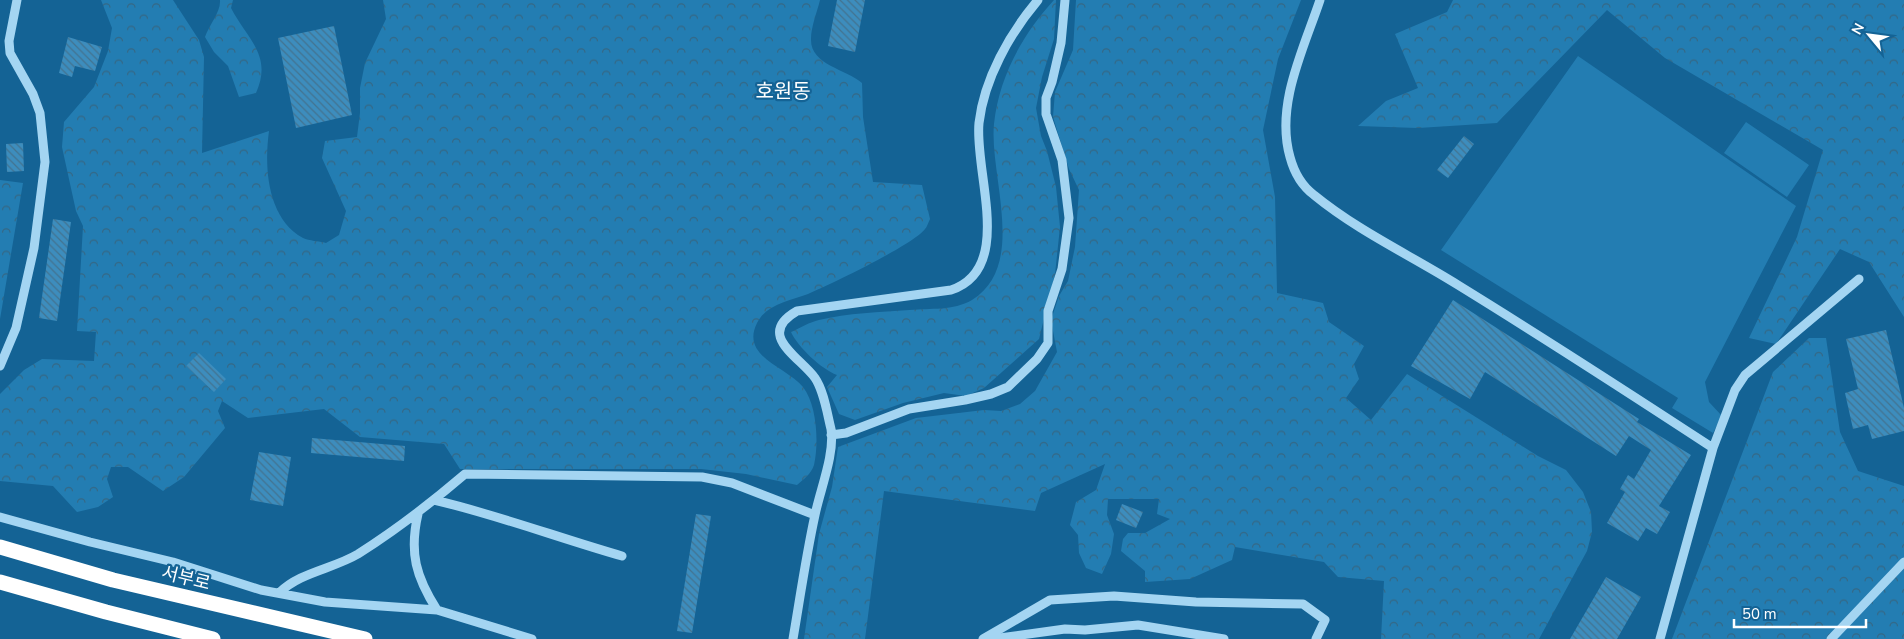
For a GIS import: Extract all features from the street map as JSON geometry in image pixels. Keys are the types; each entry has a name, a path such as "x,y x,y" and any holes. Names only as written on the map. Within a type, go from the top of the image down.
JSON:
{"highway":[{"name":"서부로","path":"0,547 113,580 365,639"},
{"path":"0,582 106,612 213,639"}],"lane":[{"path":"0,366 16,328 34,248 45,162 40,113 33,94 10,52 8,41 17,0"},
{"path":"793,639 831,435 821,391 815,378 785,347 780,339 779,330 788,316 797,311 951,290 963,286 978,270 983,258 988,226 979,149 979,124 983,98 1017,28 1038,0"},
{"path":"831,435 846,433 910,409 965,400 991,394 1008,387 1037,359 1048,343 1048,311 1060,277 1069,218 1062,160 1046,114 1046,98 1052,82 1061,42 1065,0"},
{"path":"1320,0 1293,80 1287,119 1290,157 1305,188 1356,227 1430,267 1545,338 1713,448"},
{"path":"1660,639 1713,448 1733,396 1746,375 1859,280"},
{"path":"279,593 288,584 356,555 418,514 466,474 702,477 732,483 815,515"},
{"path":"434,500 506,518 572,542 622,556"},
{"path":"418,514 414,539 418,573 422,588 437,610"},
{"path":"0,517 172,562 279,593 325,602 437,610 532,639"},
{"path":"1831,639 1904,562"},
{"path":"983,639 1050,600 1114,596 1196,602 1303,604 1325,620 1316,639"},
{"path":"992,639 1065,629 1085,630 1138,625 1224,639"}],"green space":[{"path":"101,0 173,0 199,40 204,57 202,153 269,131 268,175 275,205 291,229 303,238 326,243 339,235 346,211 322,158 325,141 357,137 360,113 360,88 365,63 386,19 383,0 820,0 812,30 812,48 822,61 862,83 863,117 873,182 922,185 930,219 925,229 905,245 808,294 772,307 766,311 757,323 753,335 755,345 760,353 803,387 808,395 814,414 816,424 816,456 814,465 809,474 797,485 746,474 701,469 460,469 444,444 360,437 324,409 248,418 222,401 218,411 225,428 184,477 163,491 128,467 111,467 107,479 113,497 98,507 77,512 53,486 0,481 0,394 24,370 42,359 94,361 96,332 77,331 83,226 76,211 62,147 64,122 94,87 108,51 112,28"},
{"path":"220,0 233,0 231,8 256,48 260,58 262,68 256,93 239,97 228,66 214,52 205,37 219,9"},
{"path":"1056,0 1054,39 1042,77 1036,108 1041,136 1047,151 1056,187 1060,227 1055,274 1039,339 984,388 966,396 944,393 903,403 855,420 839,414 827,387 837,375 824,368 811,357 791,332 816,321 841,316 957,306 972,300 989,285 998,265 1002,243 1002,218 994,145 994,124 997,107 1007,73 1022,42 1042,13"},
{"path":"1076,0 1301,0 1278,59 1263,130 1275,197 1277,293 1323,303 1329,322 1364,346 1354,364 1359,379 1346,398 1371,420 1407,374 1538,456 1566,470 1583,492 1591,512 1592,532 1587,551 1539,639 1381,639 1384,581 1338,577 1324,562 1235,547 1232,560 1190,579 1145,582 1145,571 1121,551 1123,539 1128,533 1145,533 1170,519 1157,514 1159,499 1108,499 1107,515 1114,534 1111,554 1102,574 1086,568 1079,553 1078,535 1070,525 1076,502 1096,490 1105,464 1041,493 1035,511 884,491 865,639 804,639 819,534 832,487 838,447 916,418 984,410 1001,411 1020,404 1035,391 1057,352 1051,320 1059,296 1068,281 1075,247 1079,190 1069,169 1053,117 1055,92 1073,50"},
{"path":"1453,0 1904,0 1904,317 1869,262 1840,249 1776,344 1749,338 1797,237 1823,150 1665,58 1607,10 1497,123 1418,128 1358,126 1386,101 1418,88 1395,34 1447,12"},
{"path":"1578,56 1796,206 1705,382 1709,402 1722,416 1713,433 1672,408 1678,398 1441,250"},
{"path":"1746,122 1809,165 1787,197 1724,153"},
{"path":"0,180 23,183 0,319"},
{"path":"1809,338 1826,338 1840,432 1858,471 1904,486 1904,639 1672,639 1773,372"}],"building":[{"path":"837,0 865,0 855,52 828,46"},
{"path":"334,26 352,115 296,128 278,38"},
{"path":"68,37 102,47 95,71 75,66 72,77 59,73"},
{"path":"1464,136 1474,144 1448,178 1437,170"},
{"path":"23,143 24,171 7,172 6,144"},
{"path":"53,219 71,222 57,321 39,318"},
{"path":"1453,300 1639,419 1637,422 1691,455 1659,506 1670,512 1657,534 1646,528 1638,541 1607,523 1625,492 1620,489 1628,475 1634,479 1651,450 1629,436 1616,456 1485,372 1470,399 1411,366"},
{"path":"1886,330 1904,408 1904,431 1872,439 1868,425 1853,429 1845,393 1858,389 1846,339"},
{"path":"199,353 226,379 214,392 186,366"},
{"path":"312,438 405,446 404,461 311,453"},
{"path":"259,452 291,457 283,506 250,500"},
{"path":"1122,504 1143,512 1136,528 1116,520"},
{"path":"696,514 711,516 692,633 677,631"},
{"path":"1606,577 1641,597 1617,639 1570,639"}],"district":[{"name":"호원동","path":"783,91"}]}
